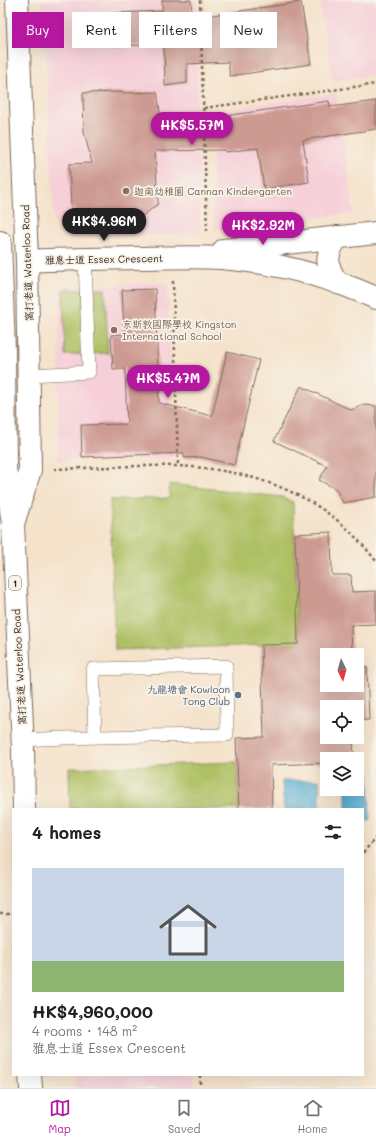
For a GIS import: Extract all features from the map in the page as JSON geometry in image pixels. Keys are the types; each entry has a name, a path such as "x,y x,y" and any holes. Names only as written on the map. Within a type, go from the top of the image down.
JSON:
{"main road":[{"name":"窩打老道 Waterloo Road","path":"13,524 30,470 27,261 18,0"},
{"name":"雅息士道 Essex Crescent","path":"181,258 208,252 376,233"},
{"path":"338,237 329,251 328,259 332,276 338,283"},
{"name":"窩打老道 Waterloo Road","path":"0,242 4,350 2,378 5,468 13,524 23,740 24,808"},
{"name":"雅息士道 Essex Crescent","path":"27,261 221,258 261,263 300,271 338,283 376,298"},
{"path":"30,1076 31,1088"}],"lane":[{"path":"29,375 89,372 85,259"},
{"path":"23,740 73,737 95,737 227,735 226,666 93,669 95,737"}],"path":[{"path":"200,0 207,235"},
{"path":"204,108 376,84"},
{"path":"173,278 178,466"},
{"path":"52,469 178,466 211,469 246,475 272,483 298,494 321,508 343,525 363,544 376,561"},
{"path":"364,852 376,837"},
{"path":"0,914 12,914"},
{"path":"200,1076 200,1088"}],"shaded area":[{"path":"41,0 196,0 196,12 139,12 139,48 197,48 200,233 70,238 62,234 54,221 45,48 64,48 64,12 42,12"},
{"path":"319,0 376,0 376,75 333,81"},
{"path":"336,93 354,213 214,230 211,112"},
{"name":"京斯敦國際學校 Kingston International School","path":"168,283 172,458 58,461 60,286"},
{"path":"75,1076 194,1076 194,1088 75,1088"}],"green space":[{"path":"105,289 108,353 65,355 63,290"},
{"path":"169,484 282,497 293,502 298,644 115,650 110,500 170,498"},
{"path":"237,762 239,808 70,808 69,768"}],"water":[{"path":"364,775 369,775 370,821 364,821 364,808 346,808 346,796 364,796"},
{"path":"319,780 320,808 284,808 282,781"}],"building":[{"path":"162,0 191,0 192,12 139,12 139,45 131,45 131,12 162,11"},
{"path":"301,2 311,64 230,76 228,62 187,64 187,83 165,86 164,48 212,48 212,15 220,14 220,48 277,48 277,12 233,12"},
{"path":"157,92 162,125 329,101 330,107 376,101 376,129 303,140 309,182 264,189 258,148 225,152 224,150 155,151 158,204 144,215 88,217 71,207 69,164 92,163 84,132 83,93"},
{"path":"155,289 159,403 212,416 227,352 259,360 234,465 201,457 184,458 184,453 82,457 81,425 127,424 125,369 113,369 111,335 124,334 122,290"},
{"path":"301,386 351,410 364,405 376,406 376,497 343,503 336,489 319,480 327,466 274,441"},
{"path":"331,532 332,575 351,575 352,592 376,591 376,624 351,625 352,648 320,648 320,692 364,692 364,667 367,667 369,720 364,720 364,700 320,700 320,744 353,744 354,752 320,752 320,763 271,765 272,808 239,808 236,738 264,737 261,645 298,644 295,534"}],"place":[{"name":"迦南幼稚園 Cannan Kindergarten","path":"126,191"},
{"name":"京斯敦國際學校 Kingston International School","path":"114,330"},
{"name":"九龍塘會 Kowloon Tong Club","path":"238,695"}]}
